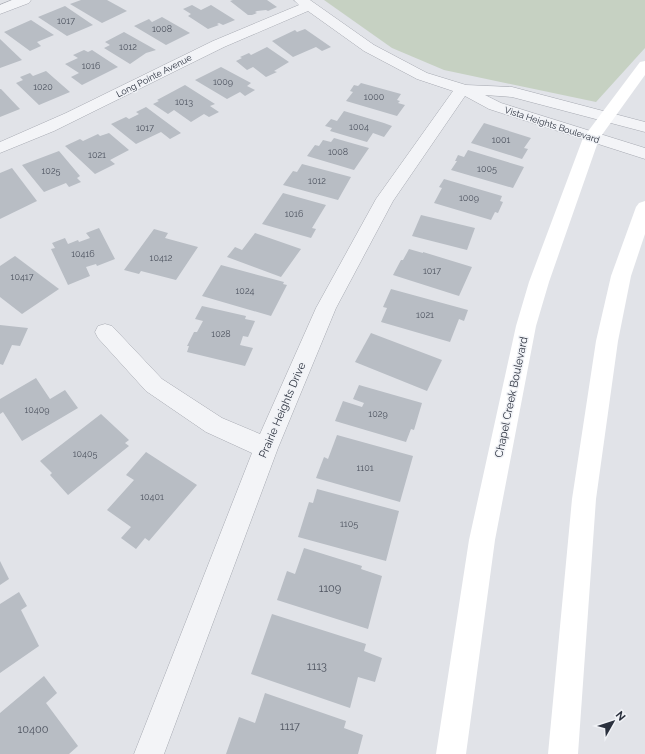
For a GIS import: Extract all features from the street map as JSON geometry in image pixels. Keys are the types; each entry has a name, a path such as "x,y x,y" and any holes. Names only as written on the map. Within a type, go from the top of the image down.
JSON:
{"main road":[{"name":"Chapel Creek Boulevard","path":"451,754 482,540 526,326 539,282 591,138 645,65"},
{"path":"563,754 584,499 606,349 621,276 645,207"}],"street":[{"path":"0,10 24,0"},
{"name":"Vista Heights Boulevard","path":"305,3 369,48 422,76 462,89 495,106 591,138 645,154"},
{"name":"Long Pointe Avenue","path":"0,148 104,102 190,58 305,3"},
{"name":"Vista Heights Boulevard","path":"462,89 512,92 645,127"},
{"name":"Prairie Heights Drive","path":"149,754 266,448 326,308 386,199 462,89"},
{"path":"105,332 154,385 214,425 266,448"}],"green space":[{"path":"324,0 645,0 645,48 596,102 444,70 392,48"}],"building":[{"path":"81,0 107,0 127,11 102,23 70,4"},
{"path":"267,0 277,7 268,11 257,11 255,12 257,13 248,15 230,1"},
{"path":"192,5 201,10 211,5 235,20 223,25 219,23 217,24 219,25 208,29 188,16 191,14 183,9"},
{"path":"65,6 93,25 67,36 38,17"},
{"path":"162,17 190,33 166,45 134,26 149,19 152,22"},
{"path":"31,20 54,35 37,42 41,46 30,51 4,32"},
{"path":"305,29 331,47 322,51 316,47 293,57 272,41 295,30 297,32"},
{"path":"124,32 156,50 146,53 130,64 104,48 110,45 105,42"},
{"path":"0,39 22,60 0,68"},
{"path":"267,47 289,62 274,71 277,72 266,77 253,67 247,70 236,61 242,58 240,57 249,53 251,55"},
{"path":"84,50 88,52 92,50 118,67 82,85 71,77 79,73 65,64 78,58 73,55"},
{"path":"221,67 251,83 247,86 255,90 245,96 240,92 227,99 195,80"},
{"path":"46,71 70,92 39,105 16,83 23,80 20,77 30,73 33,76"},
{"path":"361,83 401,94 397,100 400,101 398,103 405,105 397,116 346,101 353,92 350,91 354,85 358,86"},
{"path":"185,85 215,104 210,106 219,112 209,117 204,114 191,122 174,110 168,114 153,104 159,101 157,100"},
{"path":"1,89 20,109 0,117"},
{"path":"146,107 181,133 170,139 161,132 136,144 111,124 126,117 129,119 139,114 136,112"},
{"path":"344,111 392,126 384,137 373,133 367,142 330,131 332,128 325,126 331,119 337,121"},
{"path":"484,123 531,138 524,148 528,149 522,159 471,143"},
{"path":"109,133 129,150 110,160 115,164 95,174 65,146 80,139 83,141 98,134 100,136"},
{"path":"334,138 369,148 354,170 307,156 315,145 319,146 323,140 331,142"},
{"path":"468,150 524,167 513,188 451,170 457,161 455,161 458,155 464,157"},
{"path":"59,151 80,176 77,178 81,182 69,187 66,183 44,192 22,165"},
{"path":"302,164 351,177 338,200 283,185 293,171 297,172"},
{"path":"12,168 37,201 0,219 0,173"},
{"path":"444,179 502,196 500,201 503,202 498,213 495,212 491,220 434,203 442,188 439,187"},
{"path":"283,193 326,205 312,228 316,229 311,238 262,224"},
{"path":"421,215 475,228 467,250 412,236"},
{"path":"99,228 115,259 97,266 96,264 86,267 90,276 68,285 51,249 55,248 52,243 65,238 68,244 78,240 79,242 90,238 86,233"},
{"path":"154,229 168,233 165,238 198,247 176,280 141,271 139,274 124,270"},
{"path":"255,233 301,249 281,277 227,257 235,247 242,250"},
{"path":"409,249 472,267 459,296 393,275"},
{"path":"15,256 59,289 22,314 0,297 0,266"},
{"path":"221,265 284,282 283,284 287,285 271,316 202,296"},
{"path":"391,289 468,310 464,321 459,319 450,342 381,322 387,308 383,307"},
{"path":"202,306 246,316 245,319 255,321 248,337 243,336 240,345 253,348 245,366 187,352 189,346 187,346 194,332 197,332 203,321 195,319"},
{"path":"0,325 28,328 20,346 12,345 3,365 0,364"},
{"path":"371,333 442,360 427,391 355,362"},
{"path":"36,378 50,399 65,390 78,408 22,441 3,412 0,414 0,399"},
{"path":"359,385 422,403 414,430 411,429 406,442 335,421 343,401 362,407 364,403 353,399"},
{"path":"101,414 129,440 125,443 129,446 68,495 50,475 52,473 40,461"},
{"path":"337,435 413,456 400,502 316,478 324,457 328,459"},
{"path":"146,452 197,485 149,541 145,538 136,549 121,538 131,527 107,510 134,480 126,475"},
{"path":"317,489 399,511 386,561 298,537 309,502 313,503"},
{"path":"304,548 362,566 361,569 382,576 368,629 277,600 287,571 295,574"},
{"path":"0,561 9,579 0,585"},
{"path":"19,592 27,606 21,610 39,646 0,673 0,604"},
{"path":"272,614 366,644 364,651 382,658 375,682 358,677 350,708 251,674"},
{"path":"44,676 57,693 46,703 78,746 69,754 0,754 0,713"},
{"path":"265,693 346,721 344,728 363,735 358,754 226,754 239,717 255,723"}]}
